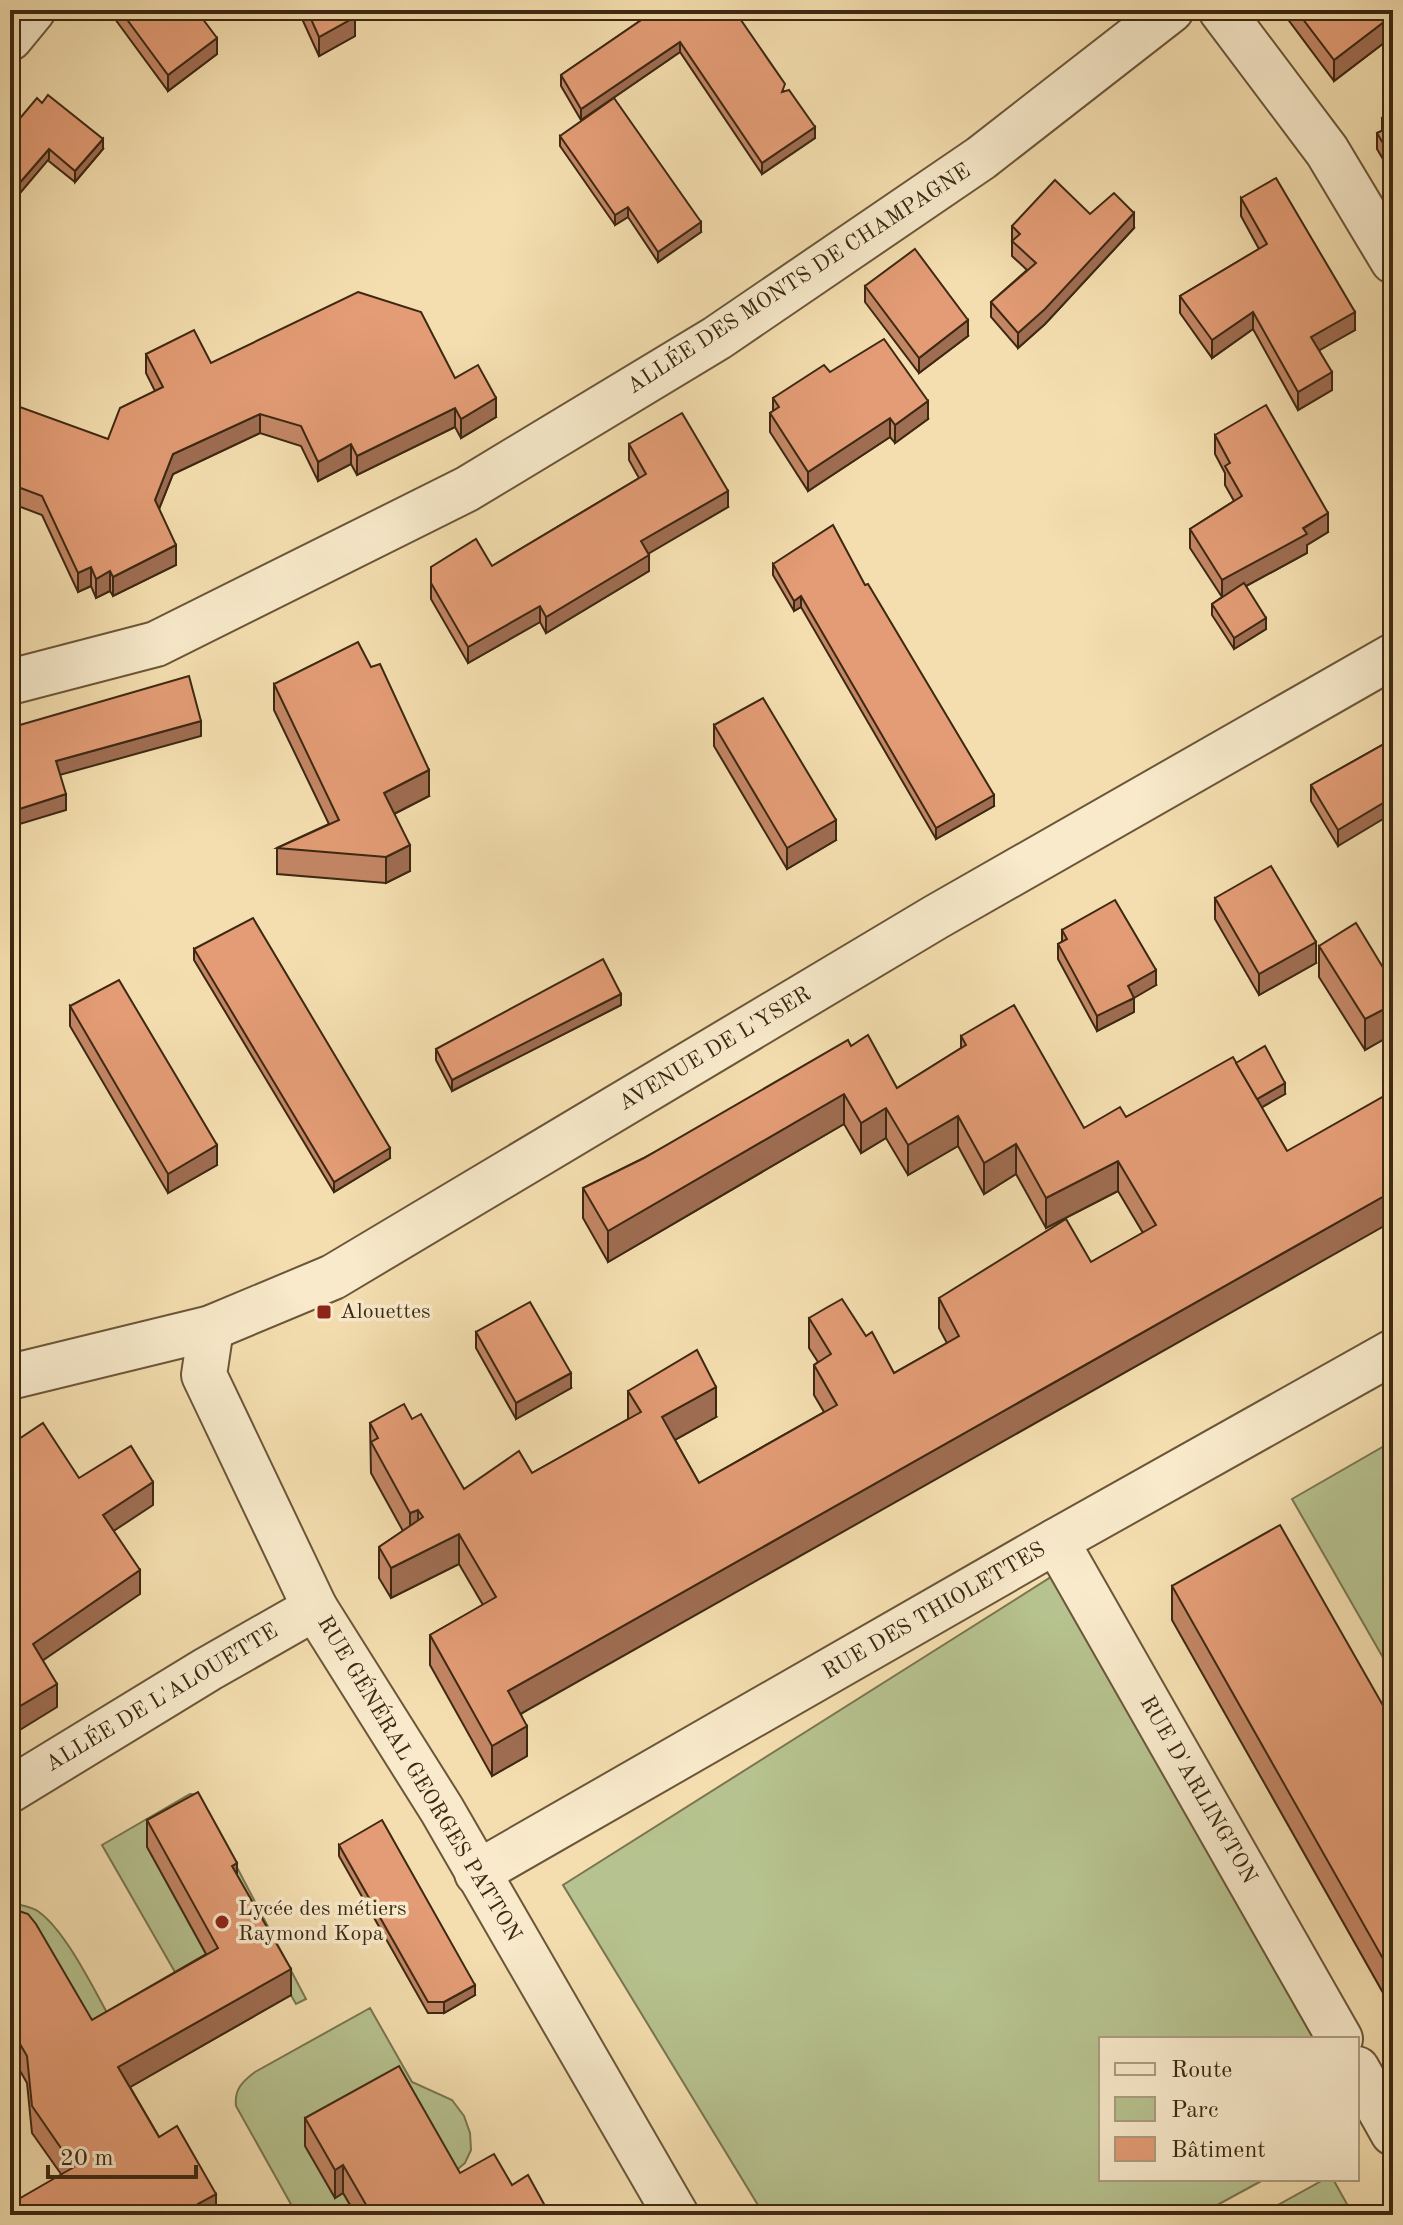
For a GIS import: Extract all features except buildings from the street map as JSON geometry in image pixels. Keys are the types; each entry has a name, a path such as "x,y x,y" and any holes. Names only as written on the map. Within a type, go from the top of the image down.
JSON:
{"street":[{"path":"10,38 33,10"},
{"name":"ALLÉE DES MONTS DE CHAMPAGNE","path":"10,682 156,644 467,489 717,338 981,158 1171,10"},
{"path":"1221,10 1327,151 1393,261"},
{"name":"AVENUE DE L'YSER","path":"10,1377 211,1328 333,1277 936,917 1393,656"},
{"name":"RUE GÉNÉRAL GEORGES PATTON","path":"211,1328 204,1375 315,1608 442,1810 676,2215"},
{"name":"RUE DES THIOLETTES","path":"477,1873 1393,1352"},
{"name":"RUE D'ARLINGTON","path":"1056,1541 1339,2037"},
{"name":"ALLÉE DE L'ALOUETTE","path":"10,1790 208,1669 315,1608"},
{"path":"1359,2073 1393,2133"}],"green space":[{"path":"1393,1441 1393,1675 1292,1499"},
{"path":"1051,1577 1313,2037 1099,2037 1099,2181 1261,2181 1199,2215 764,2215 563,1885"},
{"path":"190,1794 199,1795 306,1999 296,2004 232,1893 219,1976 187,1993 102,1845"},
{"path":"10,1905 39,1912 61,1935 118,2032 92,2047 10,1935"},
{"path":"370,2008 412,2082 452,2100 464,2116 470,2133 471,2150 465,2163 451,2175 376,2215 297,2215 236,2106 238,2090 255,2072"},
{"path":"1321,2181 1334,2181 1353,2215 1260,2215"}],"place":[{"name":"Alouettes","path":"324,1312"},
{"name":"Lycée des métiers Raymond Kopa","path":"222,1922"}]}
